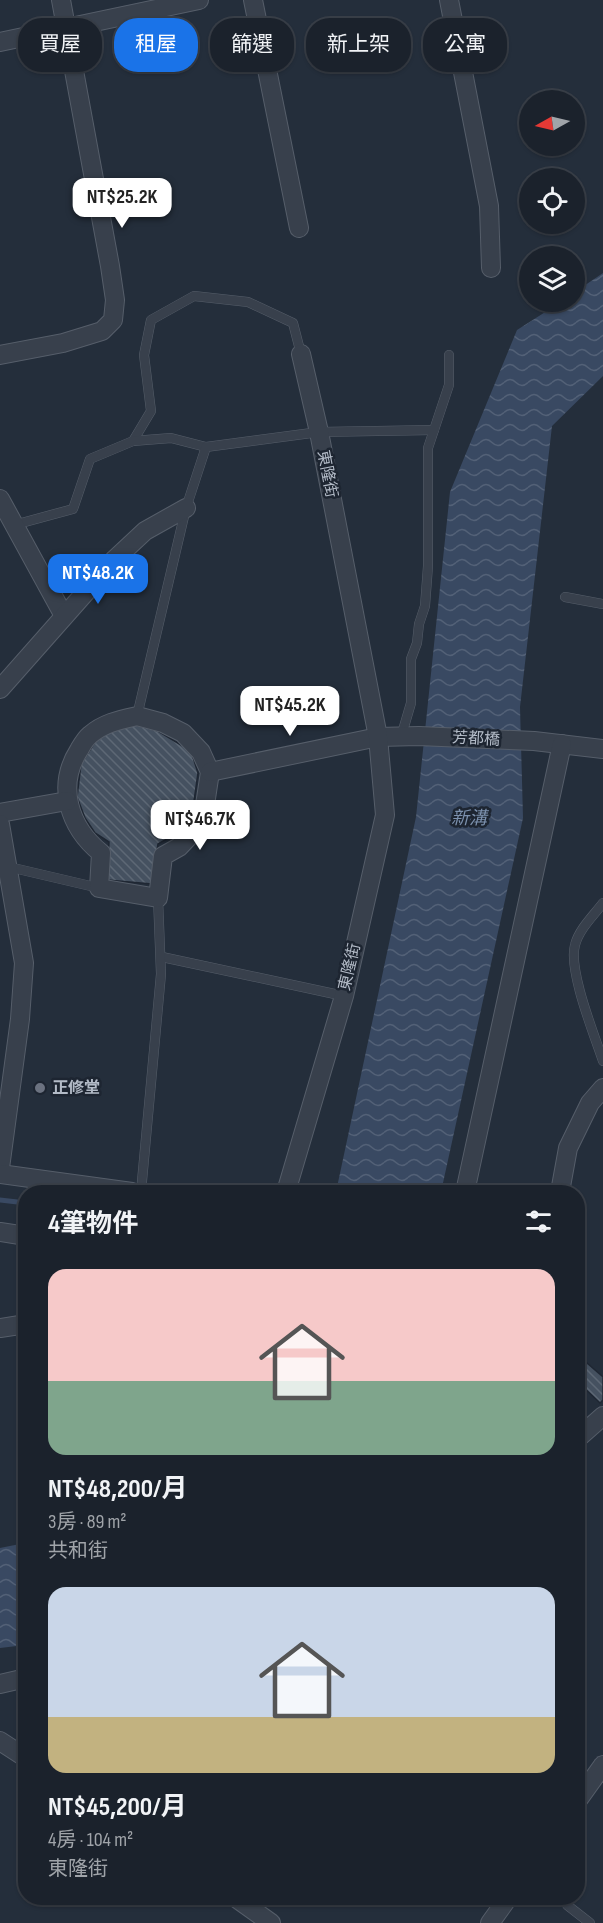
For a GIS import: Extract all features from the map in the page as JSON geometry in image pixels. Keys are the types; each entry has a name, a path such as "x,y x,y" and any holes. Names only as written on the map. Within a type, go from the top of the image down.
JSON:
{"street":[{"path":"61,0 65,18"},
{"path":"102,20 198,0"},
{"path":"253,0 299,228"},
{"path":"449,0 489,206 491,268"},
{"path":"0,42 18,38"},
{"path":"0,355 63,343 102,332 113,320 115,300 110,266 75,72"},
{"name":"東隆街","path":"288,1185 344,996 385,815 378,737 319,432 301,354"},
{"path":"0,499 64,615"},
{"path":"0,689 115,560 145,531 186,508"},
{"path":"136,716 163,723 183,733 201,752 210,772 205,805 198,827 179,847 163,856 158,898 99,888 101,852 89,843 76,825 67,801 72,762 88,736 110,722 136,716"},
{"name":"芳都橋","path":"378,737 410,736 534,741 603,749"},
{"path":"210,772 378,737"},
{"path":"467,1185 562,744"},
{"path":"0,813 67,801"},
{"path":"0,824 4,866 24,963 20,1019 0,1168"},
{"path":"561,1185 568,1148 590,1103 603,1088"},
{"path":"0,1174 81,1185"},
{"path":"0,1232 18,1235"},
{"path":"0,1329 18,1326"},
{"path":"585,1432 603,1416"},
{"path":"0,1684 18,1680"},
{"path":"0,1741 18,1753"},
{"path":"585,1790 603,1764"},
{"path":"251,1905 271,1923"},
{"path":"490,1923 503,1905"}],"lane":[{"path":"133,441 151,411 144,356 151,320 194,296 248,302 279,315 293,323 301,354"},
{"path":"410,736 411,659 417,643 424,606 428,567 428,448 449,385 449,355"},
{"path":"14,525 73,509 90,459 133,441 171,438 206,447 319,432 434,430"},
{"path":"136,716 186,508 206,447"},
{"path":"565,597 603,604"},
{"path":"4,866 99,888"},
{"path":"142,1185 162,957 158,898"},
{"path":"603,903 580,933 574,945 574,958 576,977 603,1061"},
{"path":"162,957 344,996"},
{"path":"567,1905 590,1923"}],"water":[{"name":"新溝","path":"603,273 603,376 552,426 520,707 523,818 443,1185 337,1185 416,817 450,492 517,330 545,312 585,312 585,285"},
{"path":"18,1544 18,1646 0,1648 0,1548"}],"building":[{"path":"136,725 158,731 191,751 198,773 194,801 188,820 172,836 158,844 152,884 107,880 109,842 95,833 85,818 77,797 81,764 95,742 113,730"},
{"path":"587,1363 603,1377 603,1400 600,1403 585,1389"}],"waterway":[{"path":"0,1200 18,1202"}],"place":[{"name":"正修堂","path":"40,1088"}]}
